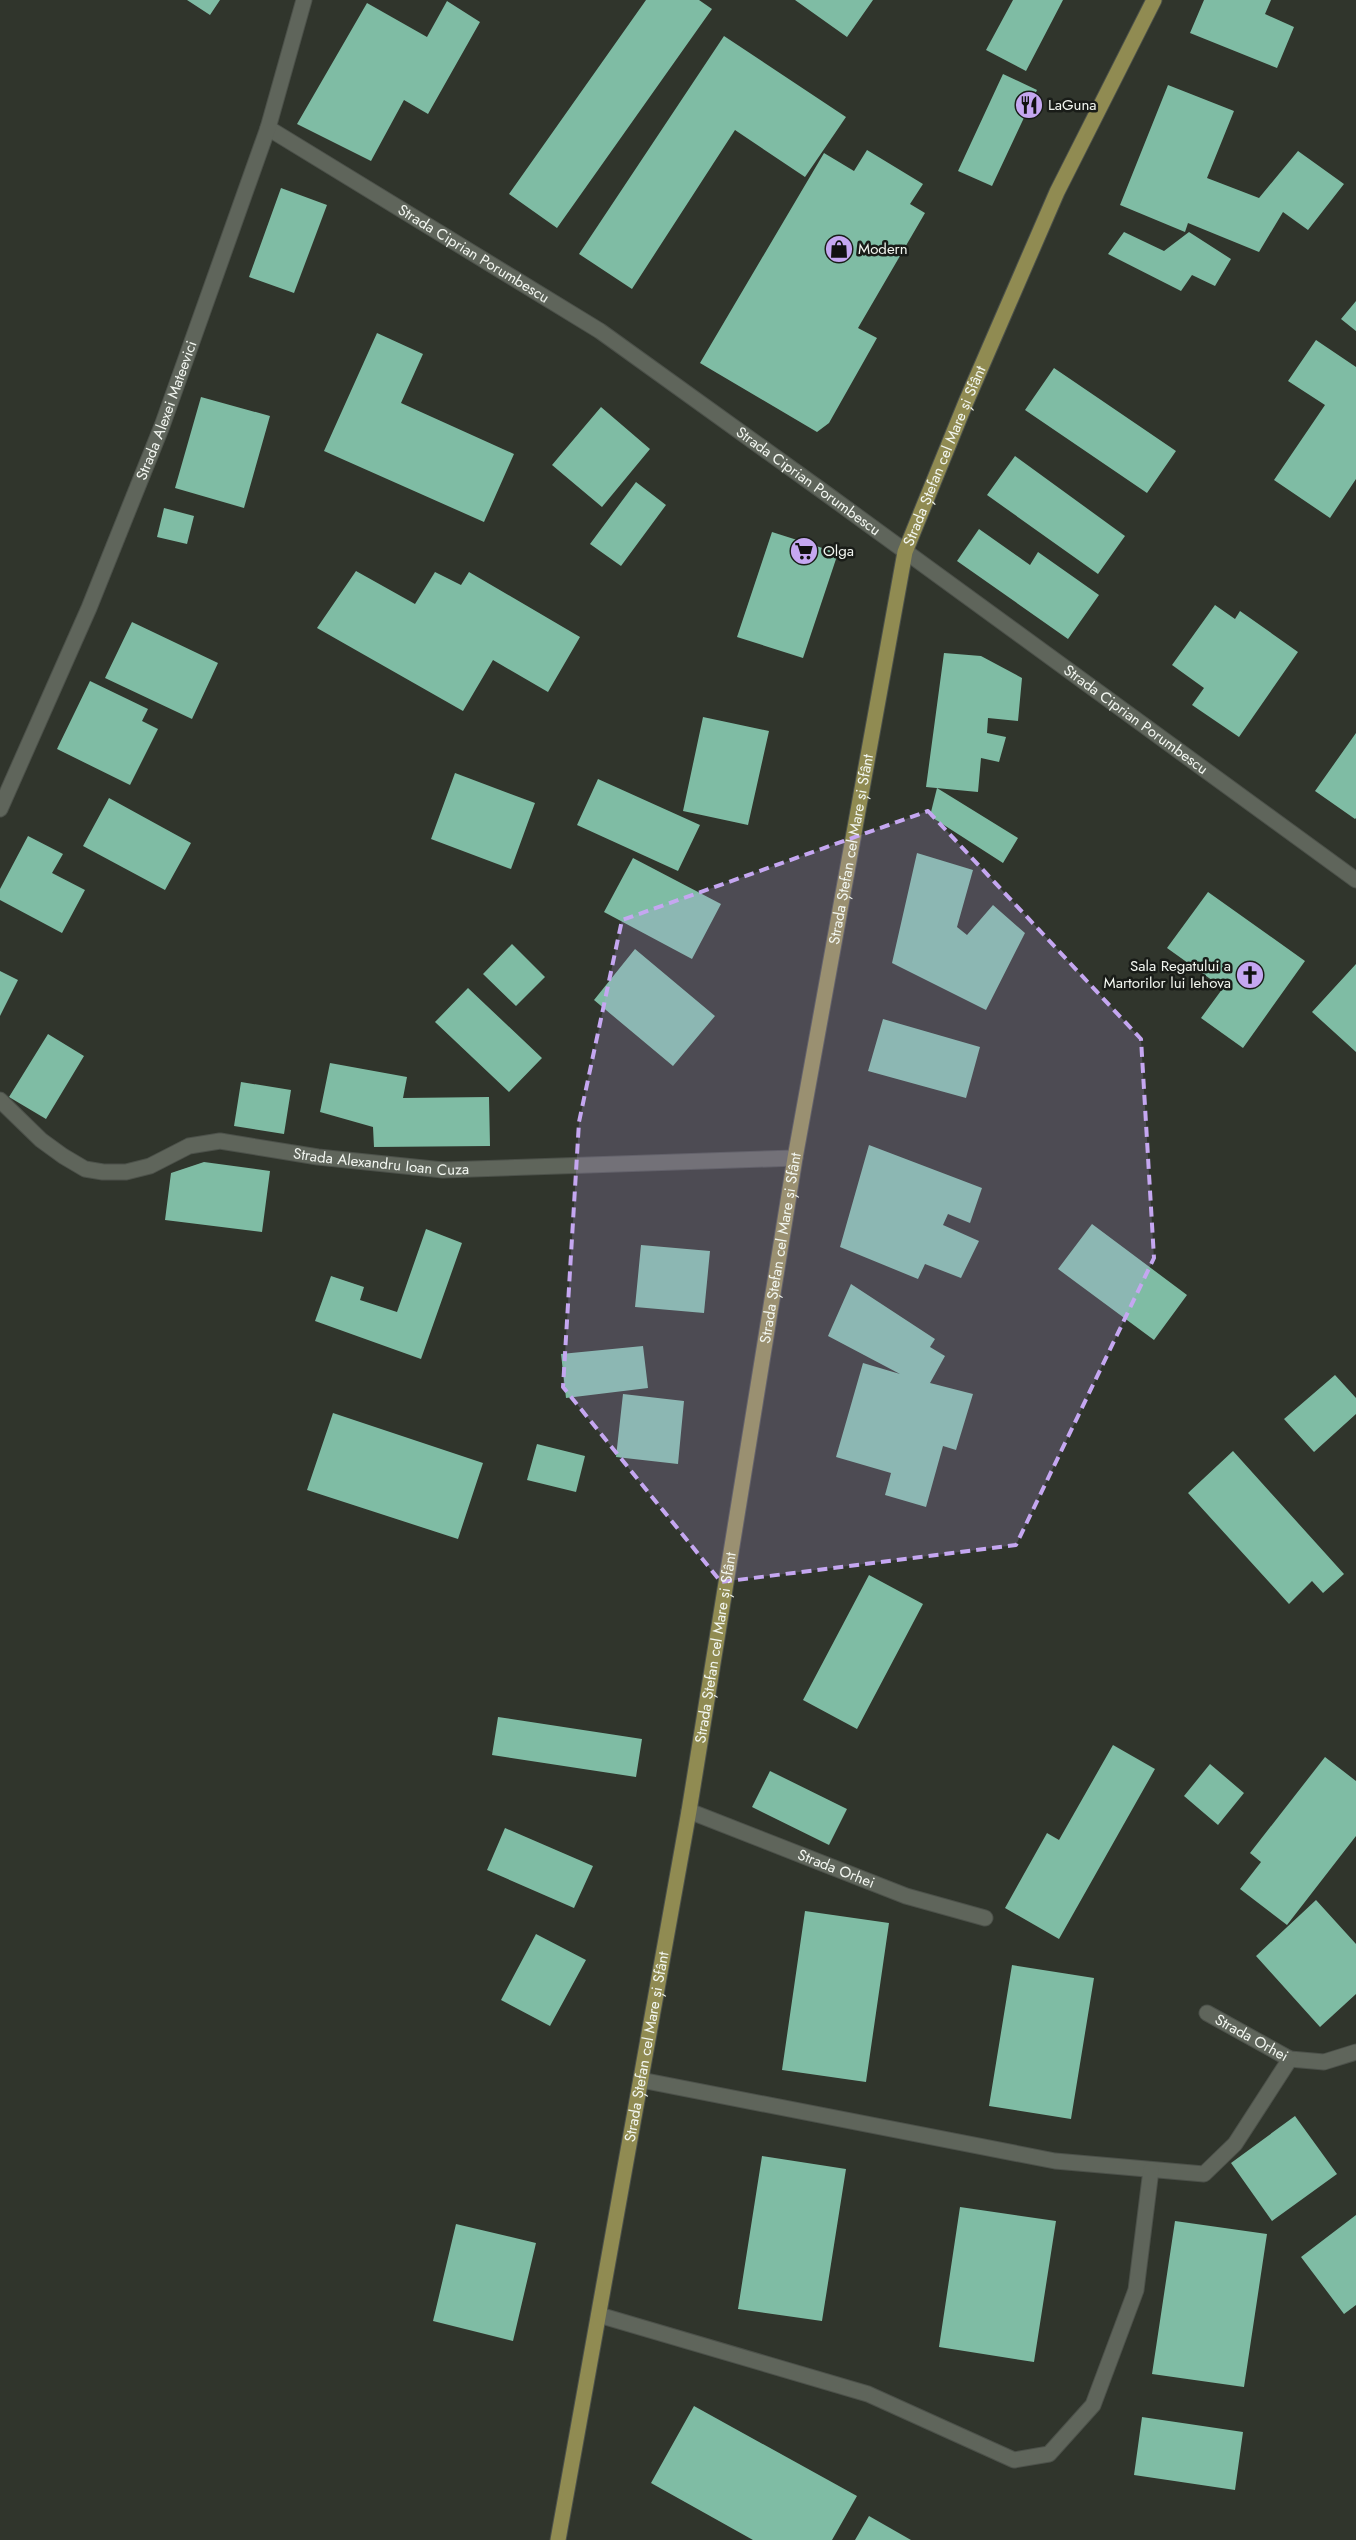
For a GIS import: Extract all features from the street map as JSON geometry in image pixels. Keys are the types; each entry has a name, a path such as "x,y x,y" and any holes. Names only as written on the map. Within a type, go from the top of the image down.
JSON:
{"main road":[{"name":"Strada Ștefan cel Mare și Sfânt","path":"558,2540 689,1811 795,1158 905,552 970,393 1057,192 1154,0"}],"street":[{"name":"Strada Alexei Mateevici","path":"0,808 89,608 162,426 268,128 304,0"},
{"name":"Strada Ciprian Porumbescu","path":"268,128 600,331 1356,880"},
{"name":"Strada Alexandru Ioan Cuza","path":"0,1100 41,1140 63,1156 86,1168 103,1172 126,1172 142,1168 189,1146 220,1140 318,1157 443,1170 795,1158"},
{"name":"Strada Orhei","path":"689,1811 906,1896 985,1918"},
{"name":"Strada Orhei","path":"1207,2013 1290,2059 1324,2062 1356,2052"},
{"path":"641,2080 1055,2161 1204,2174 1235,2144 1290,2059"},
{"path":"598,2315 868,2394 1014,2460 1049,2454 1093,2405 1136,2290 1152,2170"}],"highlighted area":[{"path":"928,811 1141,1039 1154,1258 1016,1545 721,1582 563,1387 579,1122 622,920"}],"building":[{"path":"187,0 220,0 210,15"},
{"path":"646,0 699,0 712,9 557,228 509,194"},
{"path":"795,0 873,0 847,37"},
{"path":"1013,0 1063,0 1026,71 986,50"},
{"path":"1204,0 1271,0 1265,14 1294,27 1277,68 1190,33"},
{"path":"447,1 480,22 428,114 404,100 371,161 297,124 367,3 427,37"},
{"path":"724,36 846,117 805,177 735,130 632,289 579,254"},
{"path":"1003,74 1037,90 992,186 958,171"},
{"path":"1168,85 1234,111 1207,178 1259,198 1298,151 1344,184 1308,230 1283,212 1259,252 1188,223 1185,232 1120,205"},
{"path":"867,150 923,184 910,204 925,213 858,328 877,338 829,423 817,432 700,363 824,153 854,171"},
{"path":"281,188 327,205 294,293 249,277"},
{"path":"1124,232 1164,251 1189,232 1231,259 1215,286 1192,275 1181,291 1108,254"},
{"path":"1356,301 1356,331 1341,319"},
{"path":"377,333 423,354 401,403 514,454 484,522 324,451"},
{"path":"1316,340 1356,367 1356,479 1330,518 1274,480 1325,405 1288,381"},
{"path":"1054,368 1176,451 1147,493 1025,410"},
{"path":"201,397 270,416 244,508 175,488"},
{"path":"601,407 650,449 602,507 552,465"},
{"path":"1015,456 1125,536 1098,574 987,495"},
{"path":"636,482 666,505 621,566 590,544"},
{"path":"164,508 194,516 187,544 157,537"},
{"path":"979,529 1030,565 1038,552 1099,595 1068,639 957,561"},
{"path":"772,532 838,553 803,658 737,637"},
{"path":"356,571 415,604 435,572 461,585 469,572 580,637 548,692 493,660 463,711 317,628"},
{"path":"1215,605 1235,619 1240,611 1298,652 1239,737 1192,705 1204,688 1172,665"},
{"path":"132,622 218,663 192,719 105,678"},
{"path":"944,653 981,656 1022,678 1018,721 988,718 987,733 1006,737 999,762 981,758 978,792 926,787"},
{"path":"90,681 148,709 142,721 158,729 130,785 57,749"},
{"path":"703,717 769,731 748,825 683,811"},
{"path":"1356,733 1356,818 1355,819 1315,791"},
{"path":"455,773 535,803 511,869 431,839"},
{"path":"598,779 700,825 678,871 577,825"},
{"path":"937,788 1018,838 1003,863 930,816"},
{"path":"109,798 191,843 165,890 83,846"},
{"path":"28,836 63,854 52,873 85,890 62,933 0,900 0,889"},
{"path":"917,853 973,870 957,927 967,935 993,905 1025,933 986,1010 892,963"},
{"path":"633,858 721,904 692,959 604,912"},
{"name":"Sala Regatului a Martorilor lui Iehova","path":"1208,892 1305,961 1243,1048 1201,1018 1223,988 1167,948"},
{"path":"512,944 545,977 516,1006 483,974"},
{"path":"635,949 715,1016 673,1066 594,1000"},
{"path":"1356,964 1356,1052 1312,1012"},
{"path":"0,971 18,980 0,1016"},
{"path":"468,988 542,1058 509,1092 435,1022"},
{"path":"883,1019 980,1047 966,1098 868,1071"},
{"path":"48,1034 84,1056 46,1119 9,1097"},
{"path":"330,1063 407,1077 403,1098 489,1097 490,1146 374,1147 373,1127 320,1112"},
{"path":"241,1082 291,1090 284,1134 234,1126"},
{"path":"869,1145 982,1188 970,1223 948,1214 943,1225 979,1241 961,1278 925,1264 918,1279 840,1247"},
{"path":"204,1162 270,1171 262,1232 165,1220 171,1173"},
{"path":"1092,1224 1187,1295 1154,1340 1058,1269"},
{"path":"426,1229 462,1243 421,1359 315,1321 331,1276 364,1287 360,1300 397,1312"},
{"path":"641,1245 710,1251 704,1313 635,1307"},
{"path":"851,1284 935,1339 930,1347 945,1356 930,1383 973,1394 956,1450 943,1446 926,1507 885,1495 891,1473 836,1457 863,1363 900,1374 828,1336"},
{"path":"643,1346 648,1388 566,1398 561,1354"},
{"path":"1335,1375 1356,1398 1356,1414 1314,1452 1284,1419"},
{"path":"623,1394 684,1401 678,1464 616,1457"},
{"path":"333,1413 483,1463 458,1539 307,1490"},
{"path":"537,1444 585,1456 576,1492 527,1480"},
{"path":"1233,1451 1344,1574 1323,1593 1312,1581 1289,1604 1188,1493"},
{"path":"869,1575 923,1604 857,1729 803,1700"},
{"path":"498,1717 642,1739 636,1777 492,1755"},
{"path":"1113,1745 1155,1769 1059,1939 1005,1908 1047,1833 1059,1840"},
{"path":"1325,1757 1356,1781 1356,1836 1287,1925 1240,1889 1261,1862 1250,1853"},
{"path":"1210,1764 1244,1793 1218,1825 1184,1796"},
{"path":"770,1771 847,1809 829,1845 752,1807"},
{"path":"505,1828 593,1866 574,1908 487,1870"},
{"path":"1316,1900 1356,1944 1356,1994 1320,2027 1256,1956"},
{"path":"805,1911 889,1923 866,2082 782,2070"},
{"path":"536,1934 586,1960 550,2026 501,2000"},
{"path":"1012,1965 1094,1978 1071,2119 989,2106"},
{"path":"1295,2116 1337,2174 1272,2221 1231,2163"},
{"path":"762,2156 846,2169 822,2321 738,2309"},
{"path":"960,2207 1056,2221 1034,2362 939,2347"},
{"path":"1356,2215 1356,2305 1344,2314 1301,2257"},
{"path":"1175,2221 1267,2234 1244,2387 1152,2374"},
{"path":"456,2224 536,2243 513,2341 433,2321"},
{"path":"694,2406 857,2496 832,2540 753,2540 651,2483"},
{"path":"1142,2417 1243,2432 1235,2490 1134,2475"},
{"path":"869,2516 911,2540 855,2540"}],"place":[{"name":"LaGuna","path":"1029,105"},
{"name":"Modern","path":"839,249"},
{"name":"Olga","path":"804,551"},
{"name":"Sala Regatului a Martorilor lui Iehova","path":"1250,975"}]}
